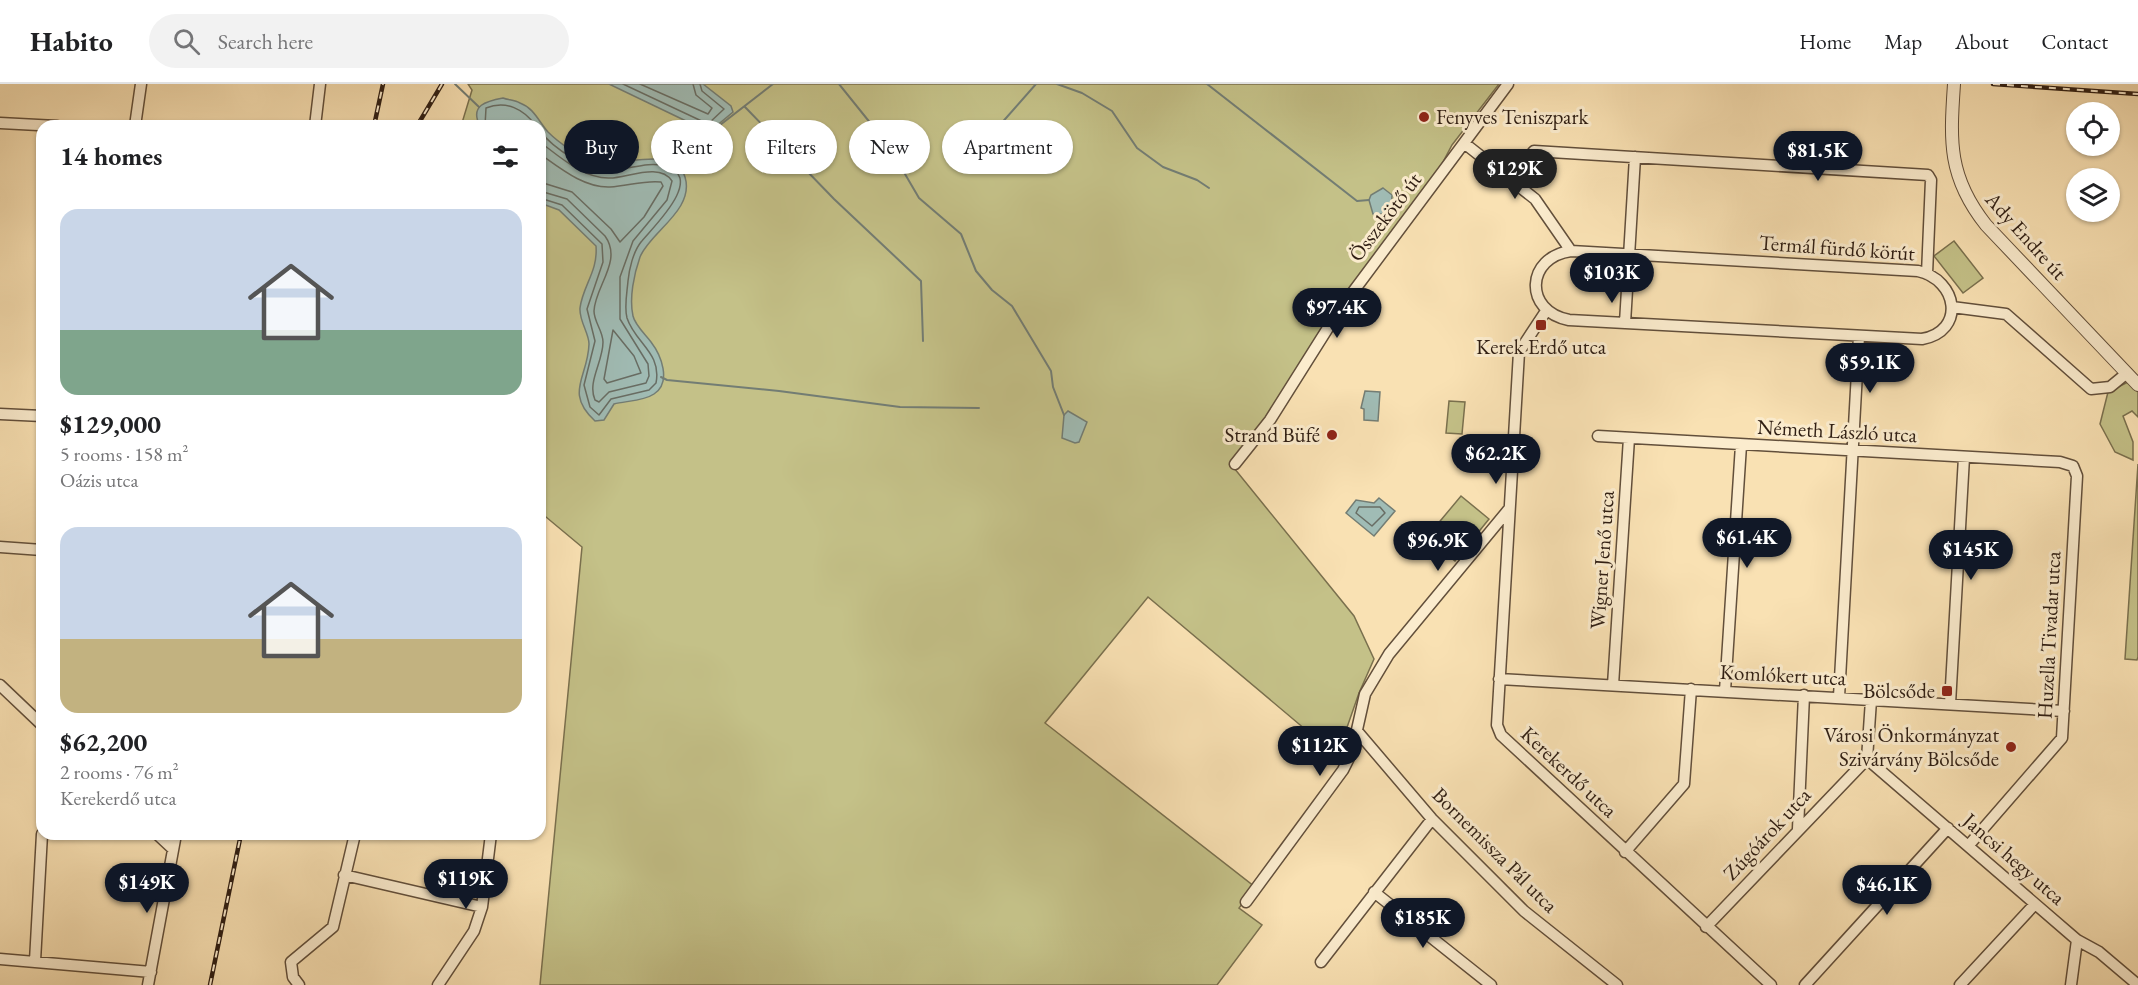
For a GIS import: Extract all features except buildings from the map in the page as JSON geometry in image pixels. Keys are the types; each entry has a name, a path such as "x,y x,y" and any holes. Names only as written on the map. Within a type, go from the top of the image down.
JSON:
{"street":[{"path":"136,120 141,84"},
{"path":"316,120 320,84"},
{"name":"Összekötő út","path":"1235,464 1270,420 1331,322 1508,84"},
{"name":"Ady Endre út","path":"1954,84 1952,159 1966,197 1986,225 2138,385"},
{"path":"0,123 36,125"},
{"path":"1464,143 1512,178 1535,199 1571,251 1550,258 1538,276 1538,298 1546,311 1556,317 1569,320 1929,338 1940,333 1947,325 1952,307 1992,310 2006,314 2091,389 2108,388 2127,373"},
{"path":"1512,178 1534,151 1928,175 1931,180 1927,274"},
{"path":"1625,323 1635,157"},
{"name":"Termál fürdő körút","path":"1571,251 1927,274 1945,286 1952,307"},
{"name":"Kerekerdő utca","path":"1546,311 1519,352 1497,712 1501,735 1771,985"},
{"path":"1839,697 1859,336"},
{"path":"0,414 36,416"},
{"name":"Németh László utca","path":"1598,436 2060,462 2073,466"},
{"name":"Wigner Jenő utca","path":"1613,685 1629,438"},
{"path":"1725,691 1741,445"},
{"path":"1950,704 1964,457"},
{"name":"Huzella Tivadar utca","path":"1969,845 2062,738 2077,476 2073,466"},
{"path":"1246,902 1343,770 1352,752 1365,694 1389,654 1509,508"},
{"path":"0,547 36,550"},
{"name":"Komlókert utca","path":"1499,678 2064,711"},
{"path":"0,685 36,719"},
{"path":"1625,852 1684,784 1690,689"},
{"path":"1797,829 1804,695"},
{"path":"1867,759 1871,700"},
{"name":"Bornemissza Pál utca","path":"1357,731 1432,819 1524,911 1617,985"},
{"name":"Zúgóárok utca","path":"1706,927 1797,829 1867,759"},
{"name":"Jancsi hegy utca","path":"1867,759 2077,940 2099,952 2138,985"},
{"path":"1321,962 1432,819"},
{"path":"1805,985 1948,828"},
{"path":"35,961 42,840"},
{"path":"163,840 173,849"},
{"path":"148,985 175,840"},
{"path":"299,985 291,968 291,962 333,927 353,840"},
{"path":"438,985 474,931 482,907 490,840"},
{"path":"344,875 482,907"},
{"path":"1374,892 1491,985"},
{"path":"1960,985 2035,904"},
{"path":"2071,985 2077,940"},
{"path":"0,959 151,972"}],"shaded area":[{"path":"468,84 1499,84 1452,145 1423,200 1234,468 1354,616 1374,659 1359,693 1337,756 1148,597 1045,723 1255,887 1239,908 1262,925 1217,985 540,985 582,547 546,517 546,120 463,120 472,90"},
{"path":"1954,241 1983,278 1963,293 1934,256"},
{"path":"2128,382 2138,392 2138,417 2132,411 2123,416 2133,442 2133,460 2115,452 2100,424 2108,392"},
{"path":"1449,401 1465,402 1462,434 1446,433"},
{"path":"2138,464 2138,657 2137,660 2125,659"},
{"path":"1461,496 1489,519 1455,561 1426,538"}],"water":[{"path":"609,84 703,84 731,106 733,112 723,120 684,120"},
{"path":"503,98 518,102 529,108 539,120 477,120 478,109 486,103"},
{"path":"546,129 564,144 564,174 639,174 639,160 651,159 651,174 683,174 685,177 684,200 640,257 632,294 634,319 658,354 663,368 663,383 650,396 614,404 604,420 595,421 586,411 579,393 589,344 580,308 593,271 596,246 559,210 546,205"},
{"path":"1383,188 1392,195 1390,207 1382,214 1373,214 1369,200 1371,195"},
{"path":"1365,391 1380,392 1378,421 1364,420 1364,409 1361,408"},
{"path":"1068,411 1087,422 1079,442 1075,443 1062,438 1064,415"},
{"path":"1379,498 1395,511 1374,536 1346,513 1356,500 1374,503"}],"waterway":[{"path":"455,84 479,107"},
{"path":"727,120 773,84"},
{"path":"839,84 888,145 919,198 961,234 976,271 992,290 1012,306 1051,371 1053,387 1064,415"},
{"path":"1004,120 1036,84"},
{"path":"1057,84 1082,93 1112,111 1137,148 1163,167 1197,180 1209,188"},
{"path":"1207,84 1357,201 1369,200"},
{"path":"745,107 834,199 921,281 923,341"},
{"path":"661,377 667,380 779,391 900,407 979,408"}],"railway":[{"path":"375,120 383,84"},
{"path":"421,120 442,84"},
{"path":"1993,84 2138,94"},
{"path":"210,985 240,840"}],"place":[{"name":"Fenyves Teniszpark","path":"1424,117"},
{"name":"Kerek Erdő utca","path":"1541,325"},
{"name":"Strand Büfé","path":"1332,435"},
{"name":"Bölcsőde","path":"1947,691"},
{"name":"Városi Önkormányzat Szivárvány Bölcsőde","path":"2011,747"}]}
